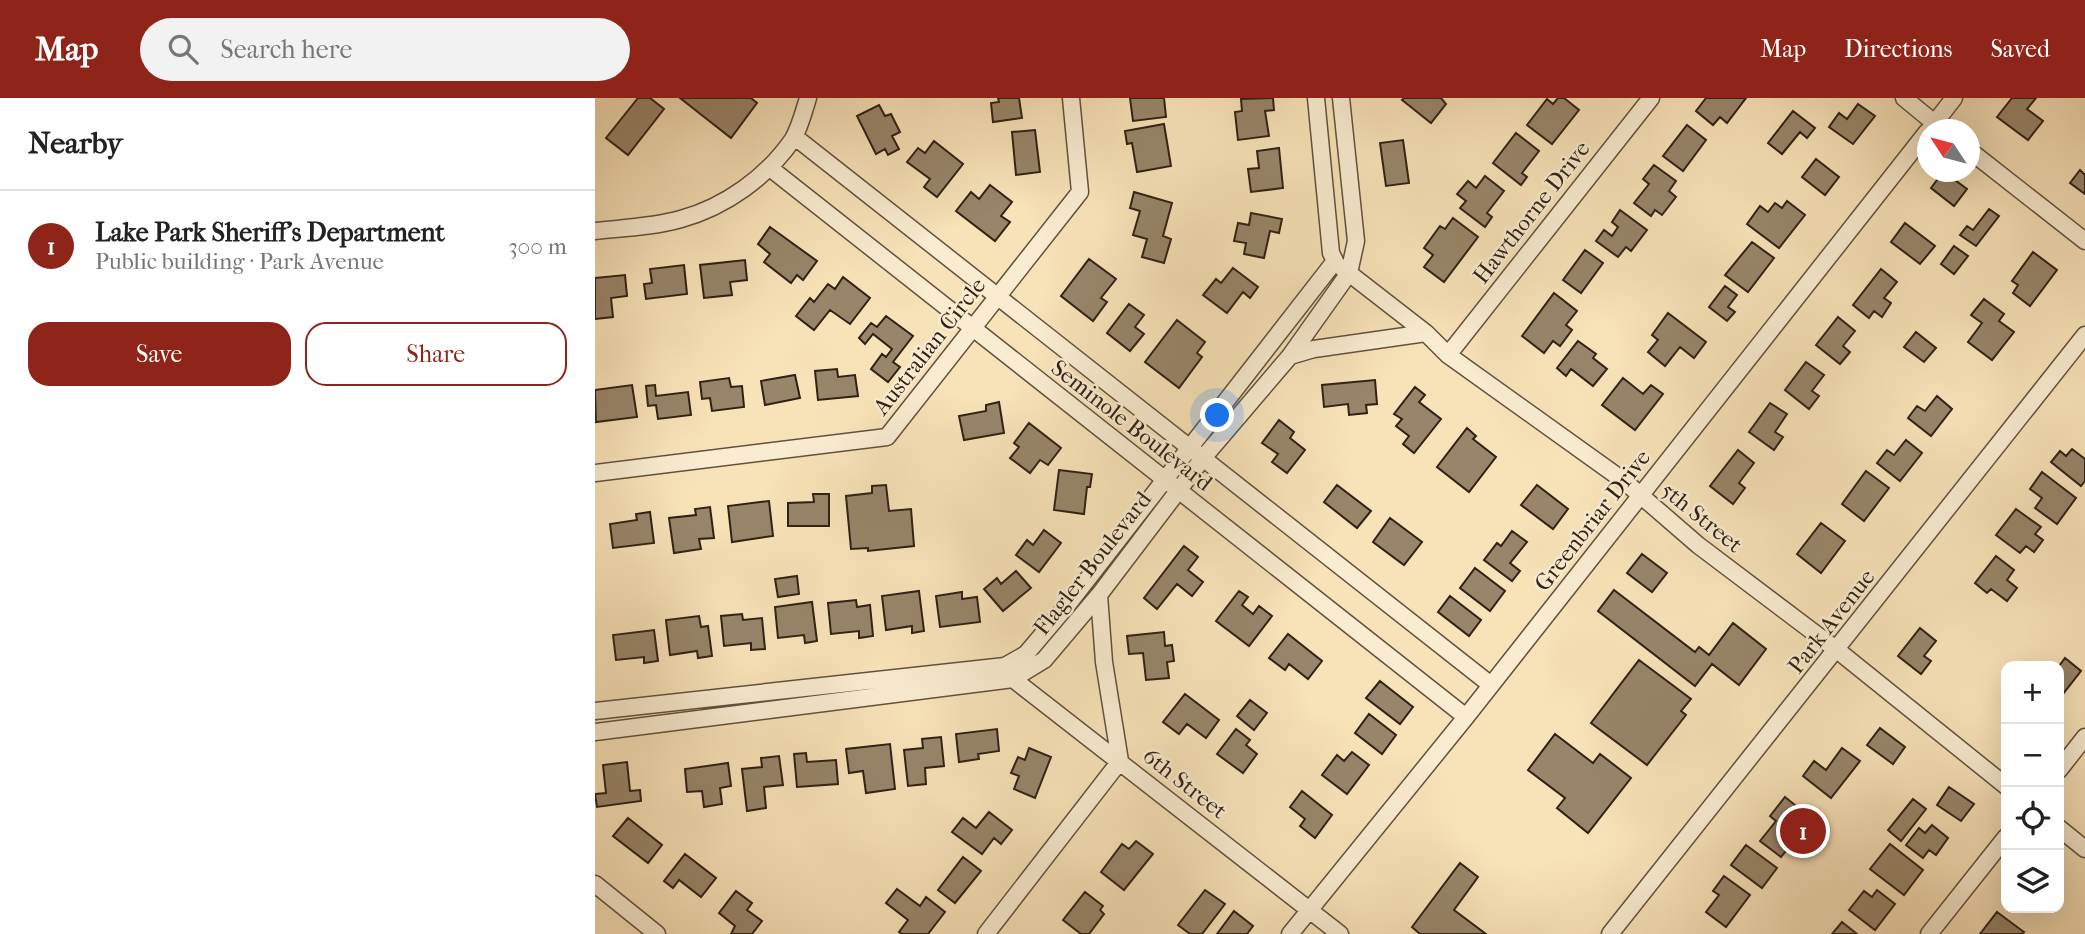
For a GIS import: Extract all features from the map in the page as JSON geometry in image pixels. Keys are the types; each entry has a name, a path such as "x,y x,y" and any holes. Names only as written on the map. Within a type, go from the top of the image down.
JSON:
{"street":[{"path":"595,231 680,220 728,200 770,168 795,136 808,98"},
{"name":"Australian Circle","path":"595,473 887,438 1080,192 1071,98"},
{"path":"1316,98 1331,253 1335,261"},
{"name":"Flagler Boulevard","path":"595,711 1009,672 1065,608 1164,480 1197,452 1290,356 1349,273 1356,241 1341,98"},
{"name":"Hawthorne Drive","path":"1448,355 1651,98"},
{"path":"1904,98 1925,119"},
{"name":"Greenbriar Drive","path":"1940,119 1954,98"},
{"name":"Seminole Boulevard","path":"795,136 1491,685"},
{"name":"Greenbriar Drive","path":"1290,934 1917,149"},
{"path":"1980,159 2085,241"},
{"name":"Seminole Boulevard","path":"770,168 1466,717"},
{"name":"5th Street","path":"1335,261 1426,333 1448,355 1624,481 1698,545 1837,650 2001,782"},
{"name":"Flagler Boulevard","path":"595,732 1009,672 1044,660 1099,595 1178,491 1197,452 1335,261"},
{"path":"1290,356 1314,349 1426,333"},
{"name":"Park Avenue","path":"1610,934 2085,335"},
{"path":"986,934 1120,761 1104,662 1099,595"},
{"name":"6th Street","path":"1009,672 1341,934"},
{"path":"2064,764 2085,737"},
{"path":"2064,832 2085,849"},
{"path":"1929,934 2001,843"},
{"path":"595,884 657,934"}],"building":[{"path":"638,98 650,98 664,109 628,155 606,138"},
{"path":"680,98 751,98 757,103 731,138"},
{"path":"998,98 1019,98 1022,118 993,122 991,103 999,102"},
{"path":"1130,98 1164,98 1166,117 1133,121"},
{"path":"1273,98 1274,110 1265,111 1269,136 1238,140 1235,112 1242,111 1241,99"},
{"path":"1441,98 1446,104 1431,123 1402,100"},
{"path":"1558,98 1564,98 1579,110 1552,144 1527,125 1547,99 1553,104"},
{"path":"1706,98 1746,98 1727,123 1720,117 1713,125 1696,111"},
{"path":"2012,98 2036,98 2027,109 2043,121 2028,140 1997,117"},
{"path":"1858,104 1875,116 1853,144 1829,127 1839,113 1847,119"},
{"path":"879,105 885,116 891,114 900,132 892,136 899,149 888,155 885,149 876,154 857,116"},
{"path":"1793,111 1815,128 1807,138 1800,132 1782,154 1768,143"},
{"path":"1164,124 1171,166 1137,172 1132,143 1127,144 1125,131"},
{"path":"1687,125 1706,140 1683,171 1663,156"},
{"path":"1035,130 1040,172 1016,175 1012,132"},
{"path":"1516,133 1539,151 1522,173 1527,177 1521,185 1493,163"},
{"path":"1403,140 1409,183 1386,186 1380,143"},
{"path":"934,141 963,164 937,197 924,187 930,179 907,162 918,148 925,153"},
{"path":"1279,148 1283,188 1251,192 1248,169 1259,168 1257,151"},
{"path":"1816,159 1839,177 1825,195 1802,177"},
{"path":"1654,165 1676,181 1669,191 1676,197 1662,215 1655,210 1651,216 1634,203 1649,184 1643,179"},
{"path":"2080,170 2085,175 2085,194 2070,183"},
{"path":"1485,176 1504,191 1487,213 1492,217 1485,227 1460,208 1466,201 1457,194 1468,181 1476,188"},
{"path":"1936,182 1958,182 1967,189 1954,206 1931,188"},
{"path":"990,185 1012,202 1001,216 1010,222 995,241 956,211 971,192 979,199"},
{"path":"1134,192 1172,203 1163,236 1171,239 1164,263 1142,257 1147,239 1133,235 1140,211 1130,208"},
{"path":"1787,201 1805,215 1779,248 1747,224 1760,206 1768,212 1775,203 1782,208"},
{"path":"1989,209 1999,216 1976,246 1960,235 1967,226 1973,230"},
{"path":"1620,210 1647,230 1631,251 1626,247 1618,257 1596,241 1604,230 1612,236 1618,227 1612,222"},
{"path":"1251,213 1282,219 1279,233 1270,231 1264,258 1244,254 1246,243 1234,241 1238,223 1249,225"},
{"path":"1453,218 1478,237 1444,282 1424,267 1433,255 1424,248 1440,226 1445,229"},
{"path":"1905,223 1935,246 1920,264 1891,242"},
{"path":"770,227 817,261 803,280 797,275 791,283 764,262 770,254 758,244"},
{"path":"1752,242 1774,258 1748,292 1725,275"},
{"path":"1954,246 1968,256 1954,274 1941,264"},
{"path":"1585,250 1603,263 1581,293 1563,280"},
{"path":"2033,252 2057,270 2030,306 2013,293 2018,285 2012,281"},
{"path":"1089,259 1116,279 1101,298 1107,302 1093,321 1061,296"},
{"path":"745,260 747,280 730,282 732,295 704,298 700,265"},
{"path":"684,265 687,294 646,299 644,284 652,283 650,269"},
{"path":"1233,268 1258,287 1250,298 1243,292 1227,313 1203,295 1216,279 1221,283"},
{"path":"1881,269 1897,282 1884,298 1891,303 1882,317 1874,311 1869,318 1853,305"},
{"path":"625,275 627,296 611,298 613,317 595,319 595,278"},
{"path":"843,277 870,298 850,324 830,310 814,330 796,316 810,298 814,302 828,284 835,289"},
{"path":"1725,286 1737,295 1728,307 1735,312 1727,321 1709,307"},
{"path":"1554,293 1577,311 1566,325 1572,330 1560,346 1553,341 1544,353 1522,336"},
{"path":"1984,299 2004,314 1999,321 2014,332 1992,360 1968,342 1982,323 1971,315"},
{"path":"1129,304 1144,315 1135,327 1144,334 1130,351 1107,333"},
{"path":"1668,313 1706,342 1694,358 1680,347 1665,366 1648,352 1658,340 1652,335"},
{"path":"886,316 913,336 893,362 900,367 888,382 871,369 882,354 886,357 892,349 873,334 865,344 859,338 871,323 877,327"},
{"path":"1838,317 1855,331 1843,346 1850,352 1840,364 1816,345"},
{"path":"1177,320 1205,342 1197,353 1202,357 1179,388 1145,362"},
{"path":"1916,332 1936,348 1924,362 1904,347"},
{"path":"1578,341 1596,354 1593,358 1607,369 1593,386 1571,369 1566,376 1557,368"},
{"path":"1806,362 1824,375 1812,391 1819,396 1809,409 1785,390"},
{"path":"837,369 838,377 855,375 858,396 818,400 815,371"},
{"path":"795,375 800,398 765,405 761,381"},
{"path":"729,378 731,387 742,386 744,407 712,411 710,398 702,399 700,382"},
{"path":"1623,378 1643,394 1651,385 1663,394 1635,430 1602,405"},
{"path":"1375,380 1377,404 1366,405 1367,413 1349,415 1348,404 1324,407 1322,385"},
{"path":"632,385 637,417 596,422 595,390"},
{"path":"655,385 656,396 688,392 691,415 658,419 656,405 648,406 646,386"},
{"path":"1415,387 1425,395 1419,402 1441,419 1414,453 1403,444 1409,436 1396,426 1402,419 1394,414"},
{"path":"1937,396 1952,409 1931,436 1908,418 1917,406 1925,411"},
{"path":"999,402 1004,433 964,440 959,416 986,411 986,405"},
{"path":"1770,403 1787,414 1775,432 1783,437 1774,450 1749,432"},
{"path":"1279,420 1294,432 1290,438 1305,450 1287,473 1272,462 1278,454 1262,443"},
{"path":"1029,423 1061,448 1048,465 1040,460 1030,473 1010,458 1019,447 1014,443"},
{"path":"1467,428 1476,436 1473,439 1496,457 1469,492 1437,467"},
{"path":"1906,440 1922,453 1900,481 1877,463 1887,450 1894,455"},
{"path":"2072,449 2085,459 2085,481 2081,486 2051,462 2060,451 2066,456"},
{"path":"1738,450 1754,463 1739,483 1745,488 1733,504 1710,486"},
{"path":"1059,470 1092,474 1090,487 1087,487 1084,514 1054,510"},
{"path":"1866,471 1889,488 1864,521 1842,504"},
{"path":"2042,472 2076,498 2057,524 2035,508 2042,498 2030,489"},
{"path":"886,485 889,511 911,509 914,546 868,551 868,548 851,549 846,496 872,493 872,486"},
{"path":"1337,485 1371,511 1357,528 1324,502"},
{"path":"1537,485 1568,509 1553,529 1521,505"},
{"path":"813,494 829,494 829,526 788,526 788,503 814,502"},
{"path":"769,501 773,536 732,542 728,506"},
{"path":"710,507 714,538 699,539 701,549 674,553 669,518 696,515 695,509"},
{"path":"2016,509 2041,527 2035,534 2043,540 2034,552 2026,546 2020,553 1996,535"},
{"path":"650,512 654,543 613,548 610,524 637,520 636,514"},
{"path":"1390,518 1422,542 1404,565 1373,542"},
{"path":"1821,523 1845,541 1821,573 1797,554"},
{"path":"1044,530 1061,543 1039,572 1016,555 1027,540 1033,545"},
{"path":"1512,531 1527,542 1510,563 1520,571 1512,581 1484,560 1497,543 1501,546"},
{"path":"1184,546 1198,557 1188,570 1203,582 1192,596 1177,584 1157,609 1144,598"},
{"path":"1642,554 1667,573 1652,592 1627,573"},
{"path":"1996,556 2014,570 2007,580 2017,588 2007,601 1991,589 1987,593 1975,583"},
{"path":"1475,568 1505,591 1490,611 1460,588"},
{"path":"1016,571 1031,588 1003,611 984,589 997,578 1001,584"},
{"path":"797,576 799,594 778,597 775,579"},
{"path":"1614,590 1695,652 1699,647 1709,655 1733,623 1766,649 1739,685 1712,664 1695,686 1598,611"},
{"path":"919,591 924,631 912,633 912,626 886,630 882,596"},
{"path":"1239,591 1248,597 1242,605 1253,614 1259,606 1272,616 1249,646 1216,621"},
{"path":"962,592 962,599 977,597 980,622 940,627 936,596"},
{"path":"1450,596 1481,620 1469,636 1438,612"},
{"path":"856,600 857,607 870,605 873,636 859,638 859,631 831,634 828,603"},
{"path":"812,602 817,641 805,643 804,635 778,638 775,607"},
{"path":"742,614 743,620 762,618 765,649 751,650 751,643 724,646 721,616"},
{"path":"699,616 701,627 708,626 712,656 698,658 697,651 670,655 666,620"},
{"path":"1920,628 1936,641 1924,656 1931,661 1921,674 1898,656"},
{"path":"654,630 658,661 644,663 644,657 616,660 613,635"},
{"path":"1164,632 1165,646 1172,645 1174,661 1167,662 1169,678 1146,680 1143,653 1129,654 1127,636"},
{"path":"1288,634 1322,661 1308,679 1289,664 1285,670 1269,658"},
{"path":"2065,658 2081,671 2064,693 2064,661"},
{"path":"1639,660 1691,699 1681,711 1686,715 1647,765 1591,723"},
{"path":"1380,681 1413,707 1400,724 1366,698"},
{"path":"1185,694 1219,720 1206,738 1187,724 1179,734 1163,722"},
{"path":"1250,700 1267,713 1254,730 1237,716"},
{"path":"1369,714 1396,735 1382,754 1355,733"},
{"path":"1880,728 1905,747 1893,764 1867,745"},
{"path":"997,729 999,751 978,754 979,759 959,762 956,734"},
{"path":"1236,729 1250,740 1246,745 1257,754 1243,773 1217,754"},
{"path":"1555,734 1593,763 1600,754 1631,778 1588,833 1557,808 1565,798 1528,770"},
{"path":"941,737 944,766 925,768 926,784 908,786 904,750 923,748 922,739"},
{"path":"890,744 895,789 866,793 863,771 849,773 846,749"},
{"path":"1029,748 1051,757 1035,798 1014,789 1019,776 1011,773 1018,757 1025,760"},
{"path":"1842,748 1860,761 1831,798 1803,776 1814,761 1826,770"},
{"path":"1352,752 1369,765 1347,794 1322,775 1337,755 1344,761"},
{"path":"806,753 807,762 836,760 838,784 797,787 794,754"},
{"path":"779,756 783,785 764,787 766,808 747,811 742,769 762,767 761,758"},
{"path":"627,762 630,791 640,790 641,801 597,807 595,794 606,793 603,765"},
{"path":"728,763 731,786 720,788 722,804 704,807 702,791 687,792 685,769"},
{"path":"1949,787 1974,804 1961,821 1937,805"},
{"path":"1302,791 1332,815 1315,838 1300,826 1305,819 1290,807"},
{"path":"1785,797 1827,831 1808,854 1793,842 1781,857 1760,841 1776,821 1770,816"},
{"path":"1913,799 1926,809 1901,841 1888,830"},
{"path":"989,812 1012,830 1001,844 994,838 982,854 952,832 963,818 976,828"},
{"path":"628,818 662,845 648,863 613,836"},
{"path":"1932,825 1948,838 1936,855 1929,850 1923,858 1906,845 1919,828 1925,833"},
{"path":"1136,841 1153,854 1124,890 1101,872 1122,844 1129,849"},
{"path":"1890,844 1923,870 1904,895 1870,869"},
{"path":"1746,845 1777,868 1762,888 1731,865"},
{"path":"685,854 716,878 701,897 679,880 673,888 664,881"},
{"path":"963,857 981,871 955,903 938,890"},
{"path":"1460,863 1478,877 1454,910 1486,934 1420,934 1412,927"},
{"path":"1724,876 1750,895 1726,927 1706,912 1719,895 1713,891"},
{"path":"897,889 920,906 926,897 945,912 928,934 899,932 908,920 886,903"},
{"path":"1205,890 1225,904 1202,934 1190,934 1178,925"},
{"path":"1877,890 1895,904 1875,930 1849,910 1864,891 1872,897"},
{"path":"736,891 752,903 747,910 762,921 752,934 731,934 735,926 719,913"},
{"path":"1085,892 1103,906 1100,910 1104,914 1089,934 1081,934 1063,920"},
{"path":"1234,911 1253,926 1247,934 1217,934"},
{"path":"1997,912 2024,932 1980,934"},
{"path":"1842,922 1857,934 1832,934"}],"place":[{"name":"Lake Park Sheriff's Department","path":"1803,831"}]}
